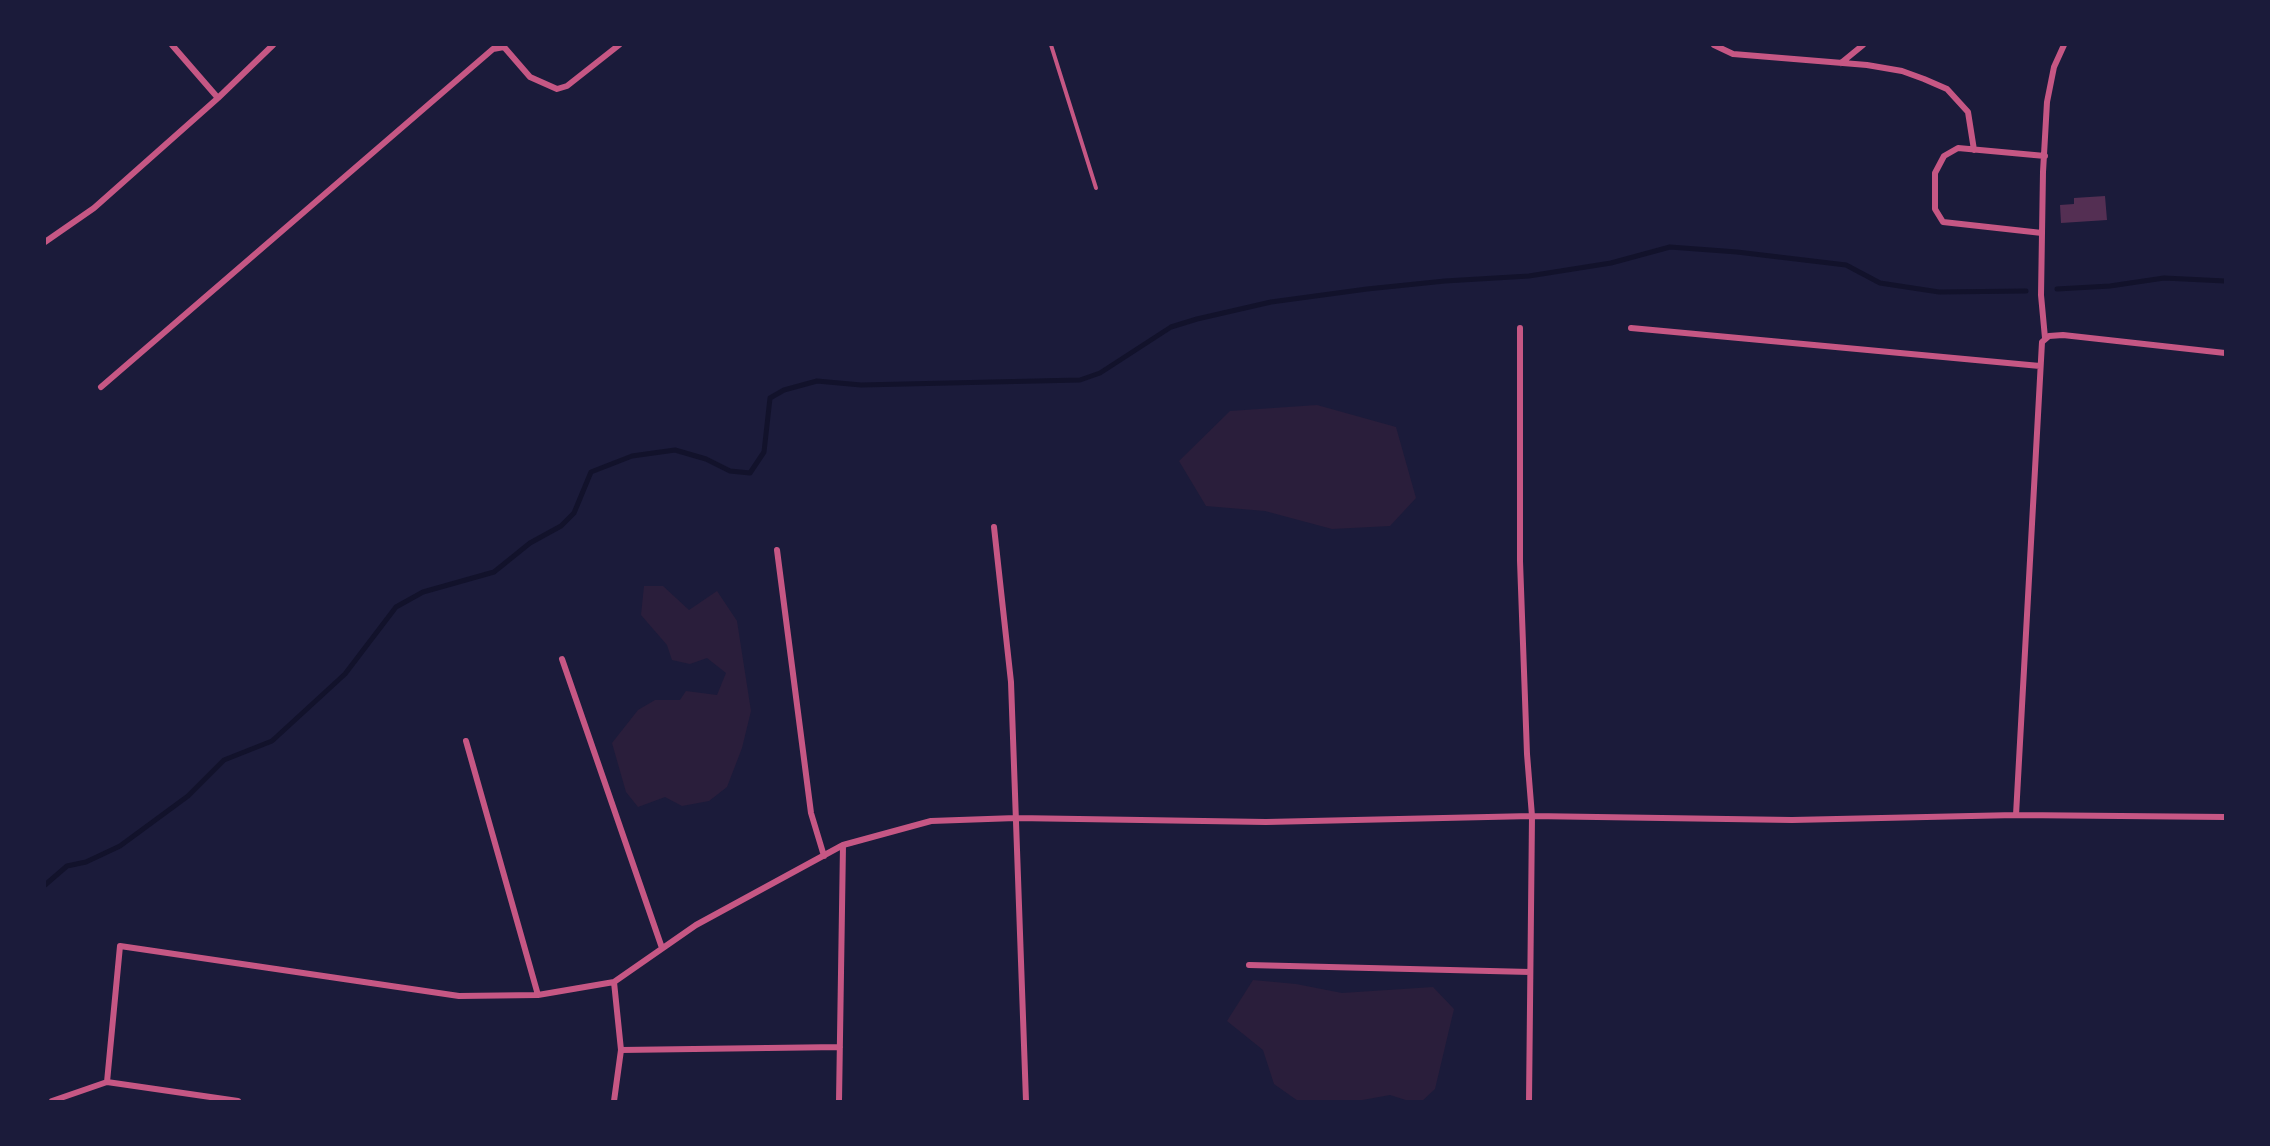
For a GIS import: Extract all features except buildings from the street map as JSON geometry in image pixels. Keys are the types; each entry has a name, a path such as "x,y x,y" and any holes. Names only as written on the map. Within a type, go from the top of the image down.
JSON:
{"street":[{"path":"172,45 218,98"},
{"path":"45,242 94,208 218,98 273,45"},
{"path":"101,387 493,49 504,47 530,77 557,89 567,86 619,45"},
{"path":"1714,45 1733,54 1902,71 1947,89 1968,112 1974,150"},
{"path":"1840,63 1863,45"},
{"path":"2016,815 2040,349 2045,338 2041,295 2047,102 2054,67 2064,45"},
{"path":"2042,233 1943,222 1935,208 1935,173 1944,156 1958,148 2045,156"},
{"path":"1520,328 1520,561 1527,754 1532,816 1529,1101"},
{"path":"1631,328 2040,366"},
{"path":"2045,338 2063,335 2225,353"},
{"path":"994,527 1011,682 1026,1101"},
{"path":"777,550 811,813 824,856"},
{"path":"562,659 662,948"},
{"path":"466,741 538,995"},
{"path":"107,1082 120,946 459,996 538,995 614,982 696,925 843,845 931,821 1016,818 1266,822 1532,816 1792,820 2016,815 2225,817"},
{"path":"839,1101 843,845"},
{"path":"1249,965 1530,972"},
{"path":"614,982 621,1050 614,1101"},
{"path":"621,1050 840,1047"},
{"path":"52,1101 107,1082 238,1101"}],"lane":[{"path":"1051,45 1096,188"}],"shaded area":[{"path":"1317,405 1396,427 1416,498 1390,526 1332,529 1265,511 1206,506 1179,461 1230,411"},
{"path":"644,586 663,586 689,610 717,591 737,621 751,711 742,748 727,787 709,801 682,806 665,797 638,807 626,792 612,743 638,710 655,700 680,700 686,691 717,695 726,673 707,658 690,664 672,660 667,645 641,615"},
{"path":"1253,980 1296,984 1342,993 1433,987 1454,1009 1435,1089 1422,1101 1409,1101 1390,1095 1357,1101 1298,1101 1274,1084 1263,1050 1227,1021"}],"waterway":[{"path":"45,885 67,866 86,862 120,846 188,796 224,760 272,741 345,674 396,607 423,592 494,572 530,543 561,526 574,513 591,472 632,456 675,450 706,459 730,471 750,473 764,452 770,398 784,390 817,381 861,385 1080,380 1100,373 1171,327 1271,302 1445,281 1529,276 1611,263 1670,247 1737,252 1846,265 1880,283 1939,292 2026,291"},
{"path":"2057,289 2110,286 2164,278 2225,281"}]}
